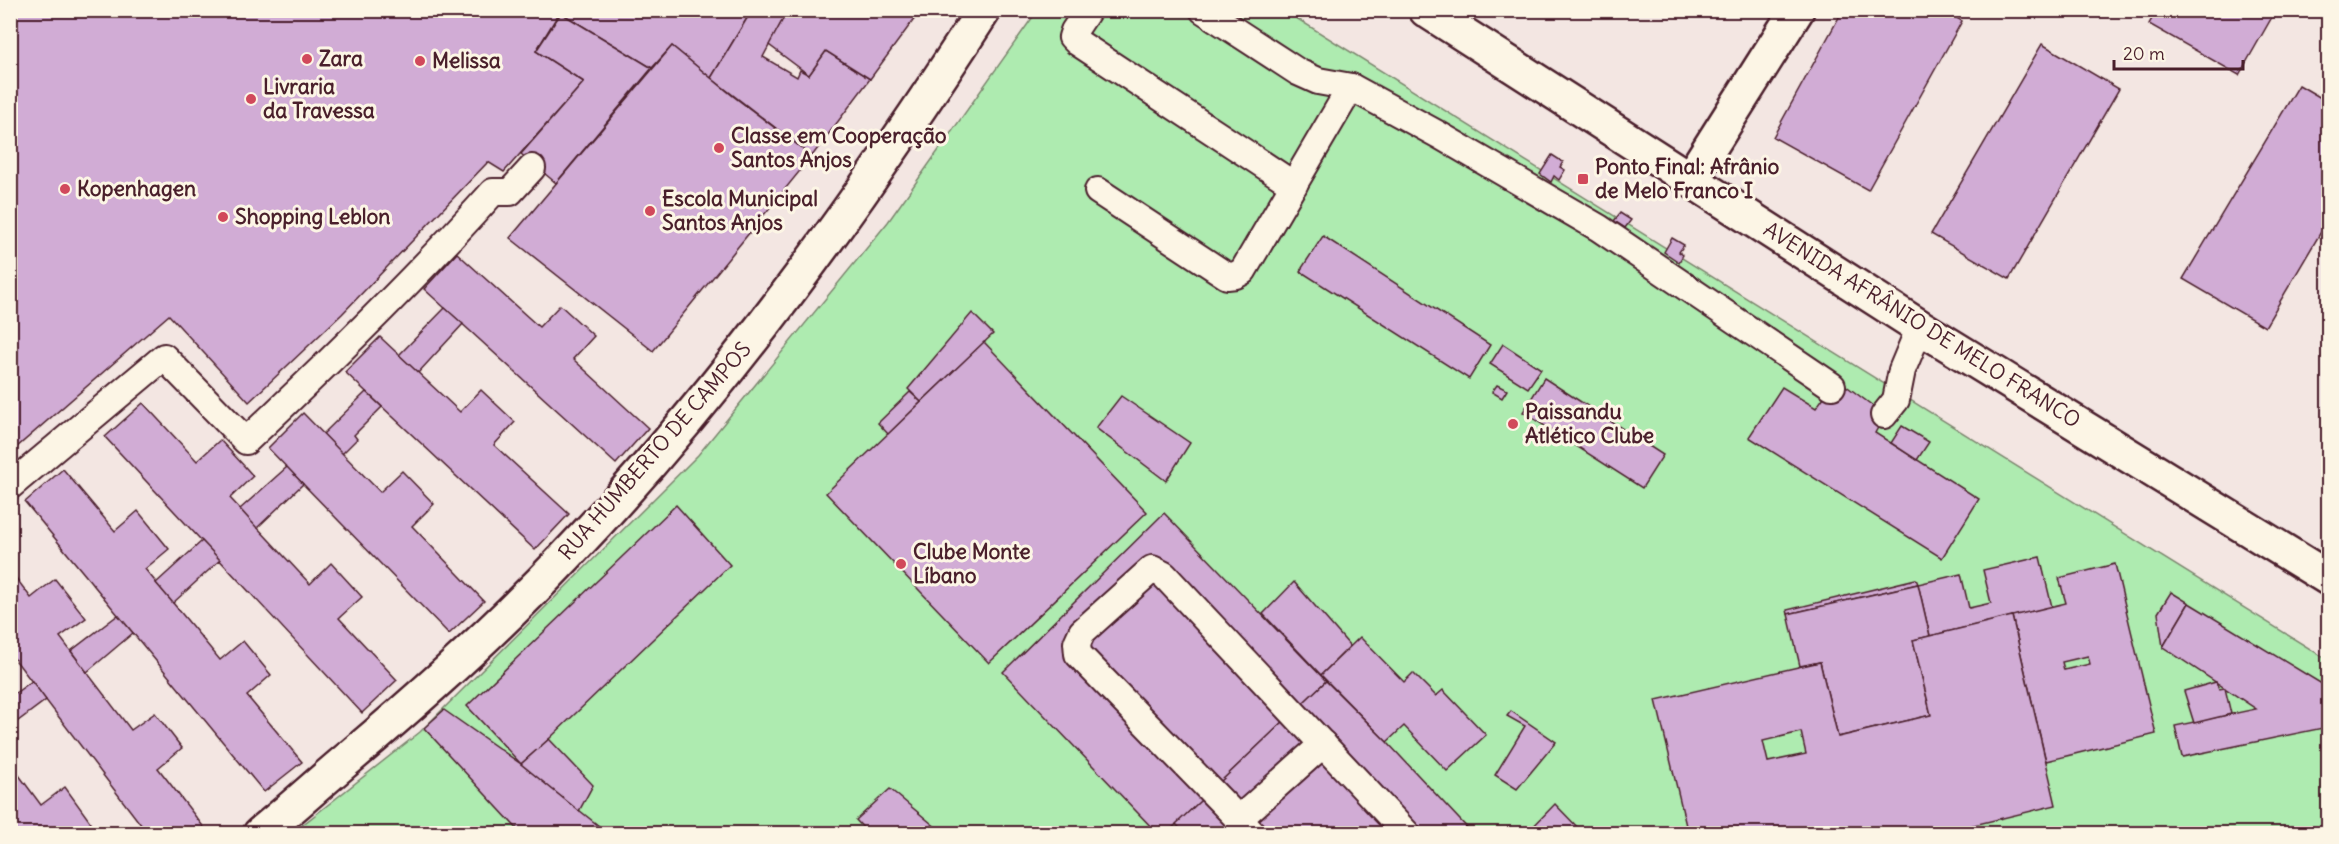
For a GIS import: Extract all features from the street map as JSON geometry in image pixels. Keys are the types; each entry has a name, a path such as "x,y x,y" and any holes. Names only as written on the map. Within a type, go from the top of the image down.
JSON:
{"street":[{"name":"RUA HUMBERTO DE CAMPOS","path":"260,834 377,735 483,640 568,554 664,447 762,327 826,242 885,160 984,10"},
{"name":"AVENIDA AFRÂNIO DE MELO FRANCO","path":"1426,10 1920,327 2328,578"},
{"path":"1690,179 1797,10"}],"lane":[{"path":"1088,10 1074,31 1072,37 1077,42 1294,185"},
{"path":"1203,10 1307,78 1351,87 1599,228 1832,386"},
{"path":"1098,191 1227,276 1236,275 1243,271 1351,87"},
{"path":"10,486 164,357 246,441 330,362 447,243 493,192 510,192 532,168"},
{"path":"1884,415 1896,400 1902,370 1920,327"},
{"path":"1323,744 1246,826 1078,654 1077,643 1082,632 1141,576 1152,569 1164,575 1323,744 1407,834"}],"green space":[{"name":"Paissandu Atlético Clube","path":"1037,11 1285,11 2328,660 2328,833 291,834 420,732 698,455 888,222"}],"building":[{"name":"Shopping Leblon","path":"10,10 561,10 536,51 584,82 504,172 488,162 342,314 249,402 169,315 10,453"},
{"path":"561,10 752,10 711,78 672,46 652,68 561,13"},
{"path":"752,10 788,10 763,57 797,77 800,70 809,75 826,51 870,79 812,156 711,78"},
{"path":"788,10 921,10 870,79 826,51 809,75 769,45"},
{"path":"1843,10 1943,10 1962,21 1868,190 1773,137"},
{"path":"2157,10 2276,10 2239,75 2149,24"},
{"path":"561,13 652,68 556,183 521,154 584,82 536,51"},
{"path":"2042,44 2119,89 2009,279 1931,234"},
{"name":"Escola Municipal Santos Anjos","path":"672,46 812,156 653,351 510,238"},
{"path":"2299,85 2328,102 2328,220 2265,327 2183,279"},
{"path":"1552,155 1563,162 1560,167 1565,170 1559,180 1554,176 1551,182 1540,174"},
{"path":"1620,213 1631,220 1625,228 1614,221"},
{"path":"1323,236 1490,345 1469,379 1300,271"},
{"path":"1672,238 1684,245 1679,252 1683,255 1679,262 1664,252"},
{"path":"457,253 539,327 560,305 594,336 573,359 648,428 616,464 424,289"},
{"path":"445,308 463,324 418,373 399,355"},
{"path":"972,313 993,334 921,402 908,389"},
{"path":"380,337 460,412 481,390 515,422 494,445 569,514 535,550 345,372"},
{"path":"984,342 1147,512 989,663 826,493"},
{"path":"1503,344 1541,369 1528,388 1490,364"},
{"path":"1544,378 1663,455 1642,488 1523,412"},
{"path":"1837,379 1885,415 1875,433 1979,499 1942,558 1749,437 1782,387 1816,408"},
{"path":"1497,385 1507,390 1502,398 1492,392"},
{"path":"366,392 382,407 354,435 357,439 342,454 323,434"},
{"path":"910,392 921,402 888,434 878,423"},
{"path":"1121,396 1190,443 1166,481 1096,428"},
{"path":"143,403 197,461 220,440 246,468 253,476 230,498 310,584 331,563 362,597 339,618 397,680 362,713 105,437"},
{"path":"303,413 380,492 402,471 434,504 412,526 484,601 449,634 268,448"},
{"path":"1902,426 1929,442 1917,460 1891,443"},
{"path":"287,467 303,484 257,528 240,509"},
{"path":"63,469 115,531 138,511 169,549 145,569 220,660 243,641 271,675 247,696 302,762 264,792 25,502"},
{"path":"676,505 730,565 521,764 467,706"},
{"path":"1164,513 1326,681 1166,834 1158,834 1003,672"},
{"path":"202,541 220,560 173,603 156,583"},
{"path":"2040,557 2052,607 1930,636 1918,584 1961,574 1969,608 1991,603 1983,570"},
{"path":"2115,564 2156,734 2046,761 2012,616 2066,603 2059,578","holes":["2088,656 2090,664 2064,670 2062,662"]},
{"path":"10,570 31,598 55,579 86,618 60,637 131,730 155,713 182,748 158,768 209,834 148,834 10,653"},
{"path":"1916,579 1918,584 1788,614 1787,610"},
{"path":"1294,582 1350,646 1321,675 1263,614"},
{"path":"1918,584 1930,636 1913,640 1931,715 1838,737 1820,662 1800,666 1788,614"},
{"path":"2171,592 2189,603 2163,647 2158,613"},
{"path":"2189,603 2322,684 2328,727 2182,757 2175,726 2256,709 2163,647"},
{"path":"118,615 133,633 87,672 71,651"},
{"path":"2012,616 2056,805 1937,834 1688,834 1656,700 1820,662 1838,737 1931,715 1913,640","holes":["1801,732 1806,754 1768,762 1763,741"]},
{"path":"1360,637 1404,682 1413,673 1436,696 1443,690 1486,735 1447,771 1404,726 1387,742 1321,675"},
{"path":"32,681 46,700 10,727 10,697"},
{"path":"1326,681 1473,834 1185,834 1176,824"},
{"path":"2216,682 2219,689 2225,688 2231,714 2194,723 2184,691"},
{"path":"444,710 521,764 609,834 522,834 424,728"},
{"path":"1511,711 1556,742 1517,789 1495,775 1525,726 1507,716"},
{"path":"549,739 593,785 579,811 521,764"},
{"path":"10,763 41,805 65,787 91,823 77,834 10,834"},
{"path":"890,789 944,834 869,834 856,820"},
{"path":"1555,804 1584,834 1526,834"}],"place":[{"name":"Zara","path":"307,59"},
{"name":"Melissa","path":"420,61"},
{"name":"Livraria da Travessa","path":"251,99"},
{"name":"Classe em Cooperação Santos Anjos","path":"719,148"},
{"name":"Ponto Final: Afrânio de Melo Franco I","path":"1583,179"},
{"name":"Kopenhagen","path":"65,189"},
{"name":"Escola Municipal Santos Anjos","path":"650,211"},
{"name":"Shopping Leblon","path":"223,217"},
{"name":"Paissandu Atlético Clube","path":"1513,424"},
{"name":"Clube Monte Líbano","path":"901,564"}]}
